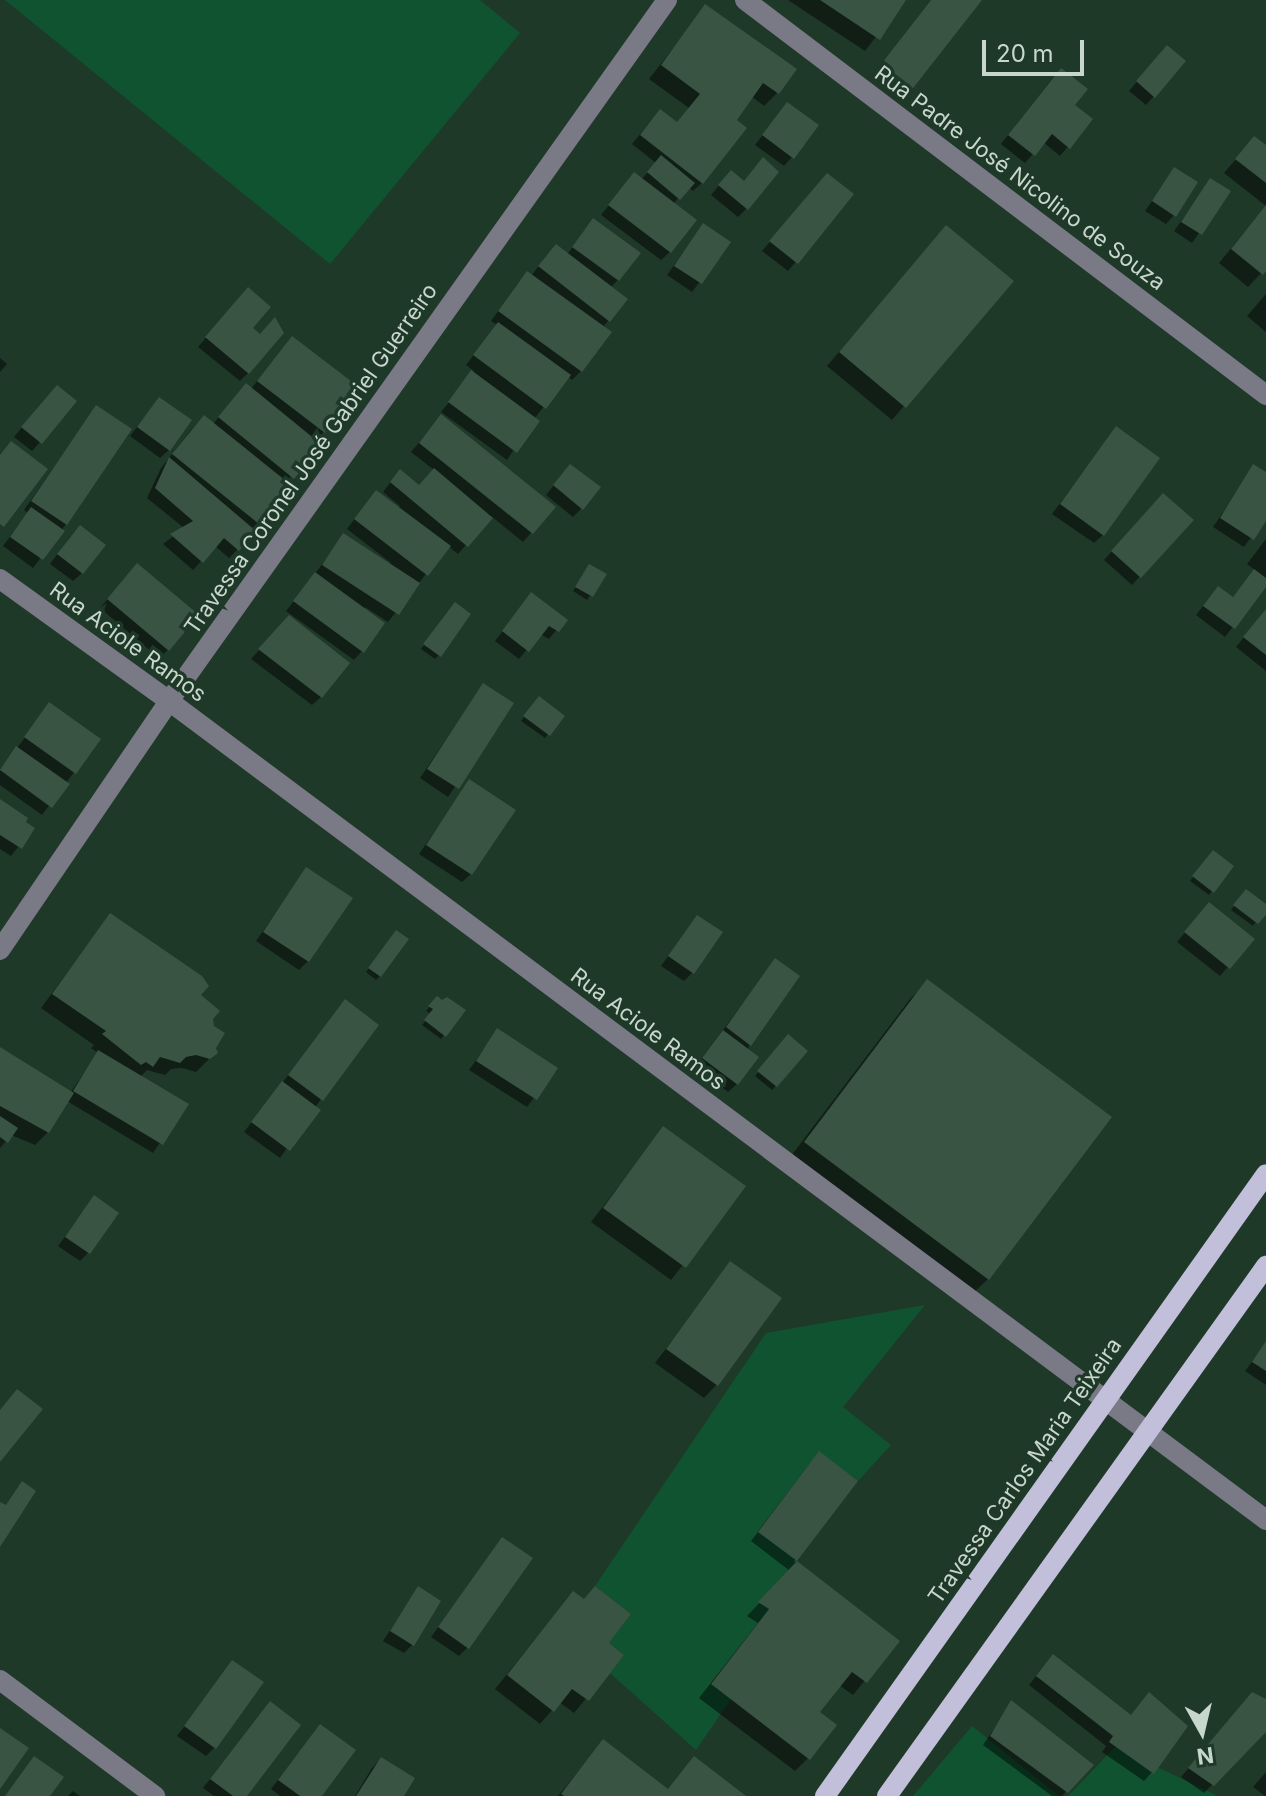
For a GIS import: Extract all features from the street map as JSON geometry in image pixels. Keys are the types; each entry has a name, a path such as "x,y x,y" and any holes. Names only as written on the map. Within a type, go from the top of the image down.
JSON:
{"main road":[{"name":"Travessa Carlos Maria Teixeira","path":"825,1796 1266,1174"},
{"path":"887,1796 1266,1266"}],"street":[{"name":"Travessa Coronel José Gabriel Guerreiro","path":"0,950 169,701 667,0"},
{"name":"Rua Padre José Nicolino de Souza","path":"745,0 1266,395"},
{"name":"Rua Aciole Ramos","path":"0,579 169,701 1266,1520"},
{"path":"0,1680 155,1796"}],"green space":[{"path":"5,0 480,0 520,33 330,264"},
{"path":"925,1305 843,1407 891,1445 858,1481 819,1452 758,1531 797,1561 759,1602 769,1609 711,1683 731,1699 696,1750 610,1673 624,1655 609,1643 631,1614 595,1586 766,1333"},
{"path":"972,1726 1059,1796 913,1796"},
{"path":"1115,1747 1218,1796 1068,1796"}],"building":[{"path":"820,0 906,0 880,40"},
{"path":"931,0 982,0 910,92 878,68"},
{"path":"705,4 797,69 779,94 763,83 737,120 747,128 703,184 640,135 660,109 677,122 700,94 661,65"},
{"path":"1167,45 1186,61 1155,98 1136,81"},
{"path":"1061,68 1088,89 1075,105 1093,119 1070,149 1052,134 1035,156 1008,135"},
{"path":"787,102 819,125 794,159 762,135"},
{"path":"1254,136 1266,145 1266,183 1235,159"},
{"path":"661,155 695,183 680,200 647,172"},
{"path":"763,157 779,172 748,210 718,185 731,170 744,181"},
{"path":"1174,167 1198,182 1176,217 1152,201"},
{"path":"634,172 697,220 671,253 608,205"},
{"path":"827,173 854,194 798,264 769,241"},
{"path":"1210,178 1231,191 1202,235 1181,222"},
{"path":"1266,205 1266,271 1263,275 1231,249"},
{"path":"593,218 641,253 619,281 572,247"},
{"path":"703,223 731,242 702,284 674,266"},
{"path":"946,225 1014,281 906,408 839,352"},
{"path":"556,244 628,299 610,322 538,266"},
{"path":"527,271 612,332 582,372 498,311"},
{"path":"248,287 271,307 253,328 260,334 275,317 284,333 249,374 205,337"},
{"path":"498,322 571,375 546,409 473,355"},
{"path":"292,336 360,388 325,433 257,381"},
{"path":"471,370 540,421 517,453 448,402"},
{"path":"246,383 322,445 294,479 218,417"},
{"path":"57,385 77,401 42,444 21,427"},
{"path":"159,397 192,420 170,451 137,427"},
{"path":"96,405 132,429 67,525 31,501"},
{"path":"441,414 556,507 533,534 419,443"},
{"path":"204,415 291,485 259,524 172,454"},
{"path":"1116,426 1160,458 1104,536 1060,504"},
{"path":"11,441 48,469 4,527 0,524 0,455"},
{"path":"169,457 256,531 239,551 224,538 203,563 170,534 193,521 155,488"},
{"path":"570,464 601,487 583,510 553,485"},
{"path":"1253,464 1266,472 1266,521 1254,540 1220,518"},
{"path":"434,468 493,518 468,547 390,482 400,469 419,485"},
{"path":"376,490 451,546 428,576 354,519"},
{"path":"1163,493 1194,520 1141,578 1111,551"},
{"path":"31,507 65,531 43,560 10,537"},
{"path":"80,525 106,545 83,574 57,554"},
{"path":"343,533 420,583 399,615 322,565"},
{"path":"137,563 199,615 169,651 107,599"},
{"path":"589,564 607,574 593,597 575,587"},
{"path":"1254,569 1266,578 1266,587 1235,629 1203,606 1218,586 1233,597"},
{"path":"315,572 385,623 364,653 293,601"},
{"path":"531,592 568,620 559,632 549,626 529,652 502,631"},
{"path":"455,602 471,614 441,657 423,644"},
{"path":"1266,609 1266,655 1243,637"},
{"path":"289,615 350,663 322,698 258,649"},
{"path":"483,683 514,703 459,789 427,769"},
{"path":"539,696 565,716 550,736 523,716"},
{"path":"49,702 101,739 76,774 24,737"},
{"path":"16,746 70,784 52,808 0,770"},
{"path":"469,779 516,810 472,875 426,845"},
{"path":"0,799 28,818 26,822 35,828 22,849 0,835"},
{"path":"1213,850 1234,866 1214,893 1192,876"},
{"path":"306,867 353,898 309,962 263,932"},
{"path":"1246,889 1266,904 1266,915 1258,924 1233,905"},
{"path":"1209,902 1255,939 1230,969 1184,932"},
{"path":"110,913 202,976 209,986 201,995 220,1011 213,1019 214,1026 225,1033 216,1048 218,1053 210,1059 196,1055 186,1057 180,1063 160,1057 153,1067 146,1062 141,1065 102,1034 106,1031 52,994"},
{"path":"697,915 723,932 694,974 668,956"},
{"path":"396,930 409,939 381,977 368,968"},
{"path":"775,958 800,976 751,1046 726,1027"},
{"path":"927,979 1112,1117 989,1280 804,1142"},
{"path":"437,996 442,1000 447,997 466,1010 446,1037 424,1020 433,1009 428,1006"},
{"path":"345,999 379,1025 323,1101 288,1075"},
{"path":"497,1028 558,1068 537,1100 476,1061"},
{"path":"723,1030 759,1057 738,1085 702,1058"},
{"path":"788,1034 808,1051 777,1087 757,1071"},
{"path":"0,1047 74,1093 49,1133 0,1106"},
{"path":"98,1050 189,1104 163,1145 73,1091"},
{"path":"282,1081 321,1110 290,1151 251,1122"},
{"path":"0,1116 18,1128 8,1143 0,1137"},
{"path":"663,1126 746,1186 686,1268 603,1208"},
{"path":"94,1195 119,1213 90,1254 65,1237"},
{"path":"730,1261 782,1298 718,1386 666,1349"},
{"path":"1266,1341 1266,1371 1252,1362"},
{"path":"17,1389 43,1409 0,1462 0,1410"},
{"path":"819,1451 858,1481 797,1561 758,1532"},
{"path":"22,1481 36,1491 0,1547 0,1502 6,1505"},
{"path":"502,1537 533,1558 469,1649 438,1627"},
{"path":"797,1561 900,1641 867,1683 852,1672 820,1712 837,1725 810,1760 711,1684 769,1609 758,1602"},
{"path":"418,1586 441,1601 414,1646 390,1631"},
{"path":"595,1586 631,1614 609,1643 624,1655 589,1701 572,1689 554,1712 507,1675 573,1591 584,1599"},
{"path":"1053,1654 1131,1715 1149,1692 1188,1726 1154,1774 1109,1742 1113,1736 1036,1676"},
{"path":"232,1660 264,1682 216,1749 184,1726"},
{"path":"1252,1692 1266,1699 1266,1732 1214,1786 1188,1768"},
{"path":"1011,1700 1094,1765 1068,1793 990,1736"},
{"path":"270,1701 301,1725 247,1796 233,1796 210,1779"},
{"path":"320,1724 356,1750 322,1796 300,1796 278,1780"},
{"path":"0,1728 29,1748 0,1789"},
{"path":"603,1739 668,1789 694,1756 746,1796 561,1794"},
{"path":"34,1756 64,1777 50,1796 5,1796"},
{"path":"381,1757 415,1778 404,1796 356,1796"}]}
